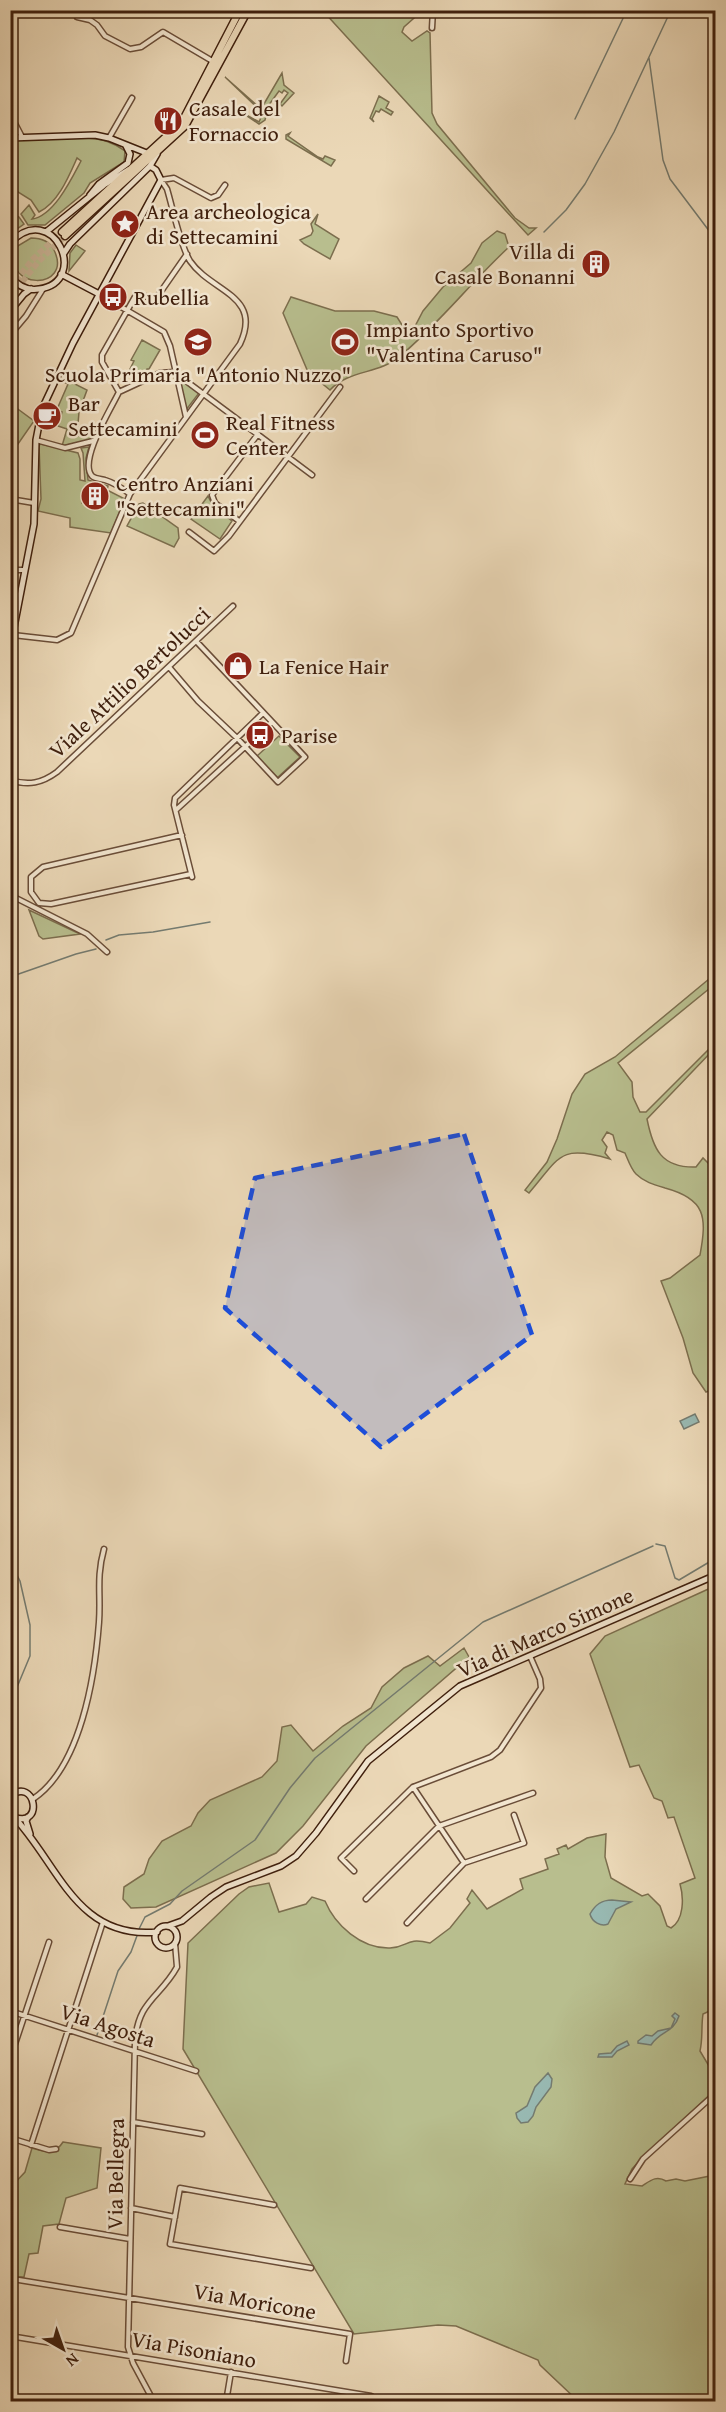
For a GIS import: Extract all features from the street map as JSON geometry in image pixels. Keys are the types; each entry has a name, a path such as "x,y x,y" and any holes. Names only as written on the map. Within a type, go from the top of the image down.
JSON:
{"main road":[{"path":"240,10 183,120 64,234 179,133 191,118 248,10"}],"street":[{"path":"432,28 433,10"},
{"path":"77,17 89,19 98,25 104,35 128,48 141,47 163,32 215,62"},
{"path":"109,138 132,98"},
{"path":"10,114 22,137"},
{"path":"10,138 82,134 109,138 149,154"},
{"path":"88,199 99,184 128,163 130,154 125,145"},
{"path":"10,276 20,285 31,289 43,288 55,282 61,274 64,254 70,244 150,166 157,154"},
{"path":"46,232 109,181 135,166"},
{"path":"13,635 57,640 71,633 130,494 240,344 244,333 246,317 238,302 197,269 187,254 168,190 156,170 150,166"},
{"path":"161,180 174,178 211,198 218,195 225,185"},
{"path":"10,648 26,570 35,504 36,440 44,403 99,294 161,180"},
{"path":"10,243 27,232 46,232 58,241 64,254"},
{"path":"119,392 101,358 138,294 152,300 156,299 187,254"},
{"path":"61,274 165,333 186,418"},
{"path":"10,335 26,316 43,288"},
{"path":"10,311 31,289"},
{"path":"130,494 113,483 91,474 90,454 94,441 119,392 162,372 174,372 312,475"},
{"path":"189,532 214,551 340,387"},
{"path":"239,521 214,503 212,495 258,434"},
{"path":"36,440 65,448 94,441"},
{"path":"10,499 35,504"},
{"path":"10,570 26,570"},
{"name":"Viale Attilio Bertolucci","path":"10,780 31,784 52,777 233,606"},
{"path":"169,667 198,701 278,782 305,757 196,641"},
{"path":"182,836 43,867 32,875 30,888 37,902 51,904 191,875 177,810 174,803 176,797 263,713"},
{"path":"177,810 272,722"},
{"path":"201,772 203,778 208,782"},
{"path":"196,778 202,781 204,786"},
{"path":"10,895 87,934 107,952"},
{"path":"33,1799 44,1790 59,1769 74,1746 82,1727 98,1636 98,1578 104,1549"},
{"name":"Via di Marco Simone","path":"177,1936 180,1925 185,1919 226,1887 280,1866 296,1856 316,1833 368,1761 444,1697 467,1682 716,1575"},
{"path":"354,1870 341,1858 413,1787 495,1755 500,1750 541,1688 540,1679 530,1655"},
{"path":"413,1787 464,1863"},
{"path":"10,1790 28,1794 33,1799 34,1807 26,1821 30,1836"},
{"path":"10,1796 19,1792"},
{"path":"366,1899 439,1826 532,1793"},
{"path":"11,1815 20,1819 28,1816"},
{"path":"11,1815 30,1836 82,1908 103,1922 141,1934 176,1955"},
{"path":"407,1923 464,1863 524,1843 514,1815"},
{"name":"Via di Marco Simone","path":"168,1926 185,1919"},
{"path":"31,2145 103,1922"},
{"path":"141,1934 156,1932 161,1927 168,1926 175,1930 177,1936 175,1943 167,1948"},
{"path":"156,1932 157,1942"},
{"path":"10,2059 49,1942"},
{"name":"Via Bellegra","path":"154,2402 130,2355 128,2297 134,2051 136,2028 141,2014 150,1999 175,1970 177,1963 175,1943"},
{"name":"Via Agosta","path":"10,2011 196,2071"},
{"path":"630,2179 643,2159 716,2093"},
{"path":"132,2122 202,2134"},
{"path":"10,2138 49,2150 56,2149"},
{"path":"274,2205 180,2188 170,2244 311,2268"},
{"path":"131,2208 175,2217"},
{"path":"60,2227 130,2239"},
{"path":"19,2280 128,2297"},
{"name":"Via Moricone","path":"128,2297 350,2334 346,2361"},
{"name":"Via Pisoniano","path":"10,2336 371,2396"},
{"path":"226,2402 231,2372"},
{"path":"10,2396 49,2402"}],"highlighted area":[{"path":"464,1134 532,1335 381,1447 225,1308 255,1178"}],"green space":[{"path":"323,11 422,11 404,27 402,32 412,41 427,31 430,33 432,113 437,124 515,218 529,228 536,228 528,235"},
{"path":"282,73 284,85 294,93 282,106 280,104 288,93 284,90 282,93 279,91 263,113 225,77 261,109"},
{"path":"379,96 389,102 386,108 393,112 391,115 381,109 379,112 376,111 372,119 374,122 370,118"},
{"path":"241,112 259,122 263,113 266,116 265,120 259,124"},
{"path":"290,133 288,136 318,157 323,159 325,156 335,160 331,166 286,139 286,135"},
{"path":"98,139 121,148 125,151 124,162 90,183 84,193 45,225 28,225 21,214 29,205 35,215 32,219 48,211 73,177 81,161 77,158 57,196 39,212 31,200 15,190 11,197 11,140"},
{"path":"10,212 19,217 24,224 14,231 11,229"},
{"path":"318,214 315,224 339,239 330,259 300,240 311,235 313,231 311,224"},
{"name":"Impianto Sportivo \"Valentina Caruso\"","path":"497,231 505,234 509,247 428,331 399,357 382,367 354,375 330,390 308,372 283,313 291,297 335,311 374,311 397,317 407,333 412,332 423,311 443,287 471,263 482,243"},
{"path":"31,238 44,240 54,250 57,263 54,273 47,279 26,278 18,272 14,261 16,247"},
{"path":"76,245 85,251 69,271 70,253"},
{"path":"142,340 160,350 143,376 130,369 134,361 131,360"},
{"path":"65,379 87,390 79,412 77,436 94,434 90,440 62,446 67,429 58,426 62,412 48,407 49,405 58,407 68,384 64,382"},
{"path":"179,381 199,393 186,410"},
{"path":"11,404 34,421 11,454 10,453"},
{"path":"39,445 78,453 80,480 85,481 81,448 89,447 86,458 88,480 108,486 107,490 125,499 111,533 70,527 70,518 38,511 41,499","holes":["89,484 100,485 98,508 93,508 93,496 89,496 88,504 82,503 83,492 91,492"]},
{"path":"208,496 213,506 232,521 220,539 191,519"},
{"path":"143,503 178,528 179,538 174,547 127,526 139,504"},
{"path":"279,736 300,757 277,778 257,756"},
{"path":"29,910 80,934 43,939 39,936"},
{"path":"715,974 715,984 618,1063 632,1082 633,1097 640,1112 646,1112 715,1043 715,1048 647,1119 656,1148 667,1160 674,1164 696,1167 703,1158 715,1170 716,1388 706,1392 693,1373 683,1338 661,1281 670,1278 700,1255 703,1220 696,1204 679,1192 639,1177 625,1153 617,1150 613,1135 607,1132 602,1140 607,1147 605,1153 610,1159 580,1153 570,1154 555,1162 529,1193 525,1190 547,1162 572,1094 585,1074 615,1057"},
{"path":"715,1586 716,2008 703,2014 700,2051 712,2071 715,2090 643,2157 632,2169 625,2184 642,2186 656,2179 685,2181 715,2175 715,2401 578,2401 540,2365 538,2360 456,2326 438,2325 354,2334 183,2049 188,1943 239,1894 249,1887 269,1883 279,1912 306,1904 312,1897 325,1901 342,1927 359,1940 369,1944 390,1948 416,1941 430,1943 450,1928 470,1903 467,1899 472,1890 487,1909 523,1889 520,1879 548,1869 545,1859 559,1854 557,1849 566,1845 568,1849 587,1838 606,1834 605,1857 611,1878 642,1896 648,1894 660,1906 667,1926 671,1928 681,1914 680,1884 695,1878 674,1817 668,1818 662,1801 654,1798 639,1765 630,1767 590,1654 605,1636"},
{"path":"464,1648 469,1657 366,1746 303,1826 276,1853 156,1907 131,1908 123,1899 124,1887 144,1874 149,1859 162,1841 191,1826 198,1813 210,1800 262,1777 277,1761 282,1727 291,1725 313,1751 343,1726 371,1708 382,1687 404,1668 428,1656 440,1666"},
{"path":"63,2142 101,2148 97,2188 66,2198 59,2224 43,2226 38,2253 29,2254 24,2277 14,2277 14,2280 11,2280 11,2187 25,2172 32,2148 46,2152 53,2151"}],"water":[{"path":"695,1414 699,1422 684,1429 680,1421"},
{"path":"612,1900 631,1902 616,1909 608,1924 600,1924 591,1917 590,1914 594,1908 602,1902"},
{"path":"675,2013 679,2016 674,2026 651,2045 638,2043 646,2035 652,2036 658,2031 671,2028 675,2019 672,2016"},
{"path":"627,2041 629,2045 617,2051 612,2057 598,2057 599,2054 611,2053 617,2046"},
{"path":"548,2073 552,2079 551,2087 528,2122 521,2123 516,2113 527,2106 535,2087"}],"waterway":[{"path":"575,119 627,10"},
{"path":"544,232 566,210 585,184 614,132 671,10"},
{"path":"649,58 663,160 670,179 716,240"},
{"path":"106,940 119,935 153,932 210,922"},
{"path":"10,977 96,949"},
{"path":"712,1153 716,1149"},
{"path":"10,1526 16,1546 14,1560 16,1573 30,1625 30,1656 10,1704"},
{"path":"656,1544 665,1546 675,1578 679,1580 716,1558"},
{"path":"139,1929 145,1917 170,1904 182,1891 255,1840 290,1788 315,1758 483,1622 653,1546"},
{"path":"10,1727 14,1740 10,1754"},
{"path":"97,2035 118,1971 131,1952 138,1933"}],"tunnel":[{"path":"10,288 33,259 62,232"},
{"path":"11,296 38,262 65,236"}],"place":[{"name":"Casale del Fornaccio","path":"168,121"},
{"name":"Area archeologica di Settecamini","path":"125,224"},
{"name":"Villa di Casale Bonanni","path":"596,264"},
{"name":"Rubellia","path":"113,297"},
{"name":"Scuola Primaria \"Antonio Nuzzo\"","path":"198,342"},
{"name":"Impianto Sportivo \"Valentina Caruso\"","path":"345,342"},
{"name":"Bar Settecamini","path":"47,416"},
{"name":"Real Fitness Center","path":"205,435"},
{"name":"Centro Anziani \"Settecamini\"","path":"95,496"},
{"name":"La Fenice Hair","path":"238,666"},
{"name":"Parise","path":"260,735"}]}
